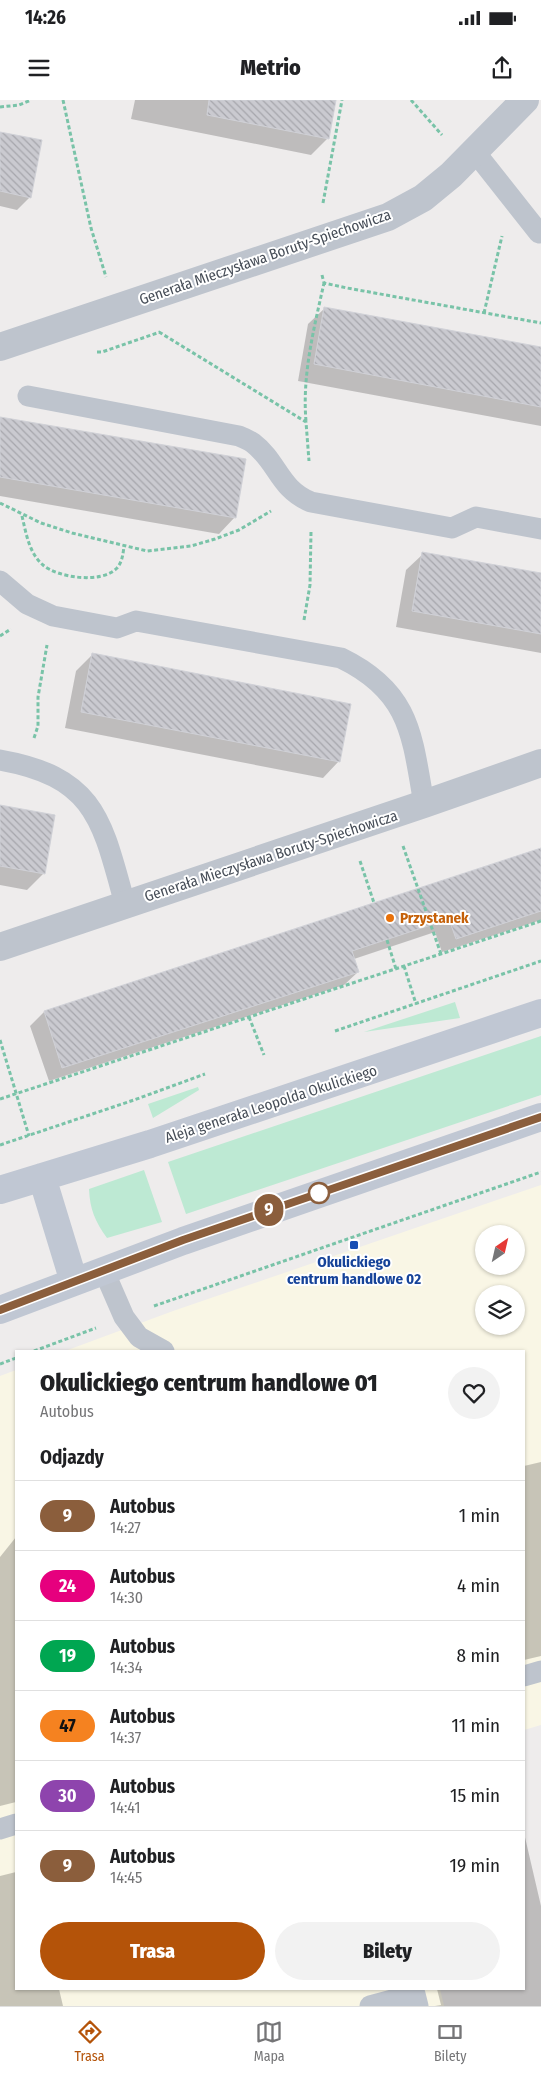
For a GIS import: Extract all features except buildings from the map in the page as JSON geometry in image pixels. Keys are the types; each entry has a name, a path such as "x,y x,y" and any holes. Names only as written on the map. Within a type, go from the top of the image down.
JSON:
{"main road":[{"name":"Aleja generała Leopolda Okulickiego","path":"0,1190 159,1141 541,1014"},
{"path":"0,1310 183,1240 541,1117"},
{"path":"42,1177 74,1282"}],"street":[{"name":"Generała Mieczysława Boruty-Spiechowicza","path":"0,348 388,217 423,198 469,158 525,100"},
{"name":"Generała Mieczysława Boruty-Spiechowicza","path":"0,947 541,763"}],"lane":[{"path":"469,158 511,198 540,233"},
{"path":"28,396 239,436 253,443 264,453 291,491 311,502 452,528 476,517 541,529"},
{"path":"0,581 28,604 53,616 117,628 136,621 341,658 360,667 377,680 391,695 404,714 411,732 424,804"},
{"path":"0,760 27,765 49,773 67,783 83,798 96,816 106,836 126,904"},
{"path":"104,1271 124,1317 139,1337 162,1350"},
{"path":"525,1676 541,1671"},
{"path":"0,1829 15,1824"},
{"path":"370,2006 415,1994 418,2006"}],"path":[{"path":"0,107 19,105 31,100"},
{"path":"63,100 102,266"},
{"path":"324,195 342,100"},
{"path":"411,100 453,146 469,158"},
{"path":"484,313 511,198"},
{"path":"300,650 310,585 311,502 305,407 312,334 324,283 320,269"},
{"path":"324,283 541,323"},
{"path":"159,332 306,422"},
{"path":"0,503 22,515 72,533 148,551 190,546 239,530 271,511 291,491"},
{"path":"22,515 34,553 44,566 67,576 96,577 107,575 116,569 121,562 124,546"},
{"path":"27,765 38,726 38,697 53,616"},
{"path":"403,845 441,954"},
{"path":"359,860 374,903"},
{"path":"0,1099 541,921"},
{"path":"387,940 396,969"},
{"path":"335,1031 541,962"},
{"path":"404,966 416,1004"},
{"path":"249,1017 264,1054"},
{"path":"0,1040 30,1136"},
{"path":"0,1146 205,1074"},
{"path":"146,1309 541,1172"},
{"path":"37,1350 104,1325"},
{"path":"0,1364 15,1358"}],"shaded area":[{"path":"541,1185 541,1725 525,1730 525,1350 68,1350 173,1311"},
{"path":"15,1370 15,1990 440,1990 444,2006 0,2006 0,1376"}],"green space":[{"path":"455,1002 460,1018 364,1032"},
{"path":"541,1036 541,1095 186,1214 168,1162"},
{"path":"198,1087 199,1090 153,1118 148,1104"},
{"path":"144,1170 162,1222 107,1238 94,1215 89,1189"}],"bus line":[{"name":"9","path":"0,1310 183,1240 541,1117"}],"place":[{"name":"Przystanek","path":"390,918"},
{"name":"Okulickiego centrum handlowe 02","path":"354,1245"}]}
